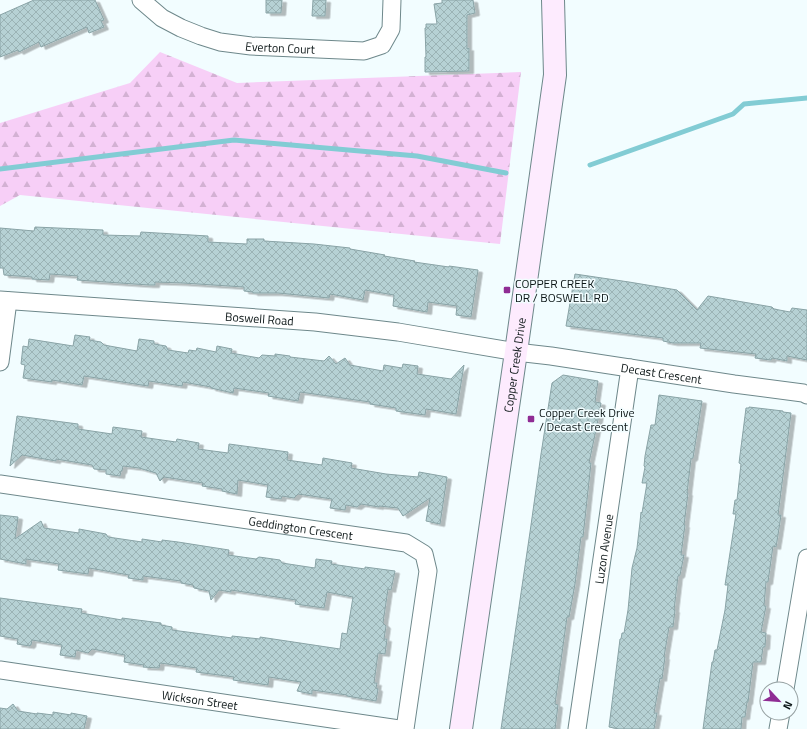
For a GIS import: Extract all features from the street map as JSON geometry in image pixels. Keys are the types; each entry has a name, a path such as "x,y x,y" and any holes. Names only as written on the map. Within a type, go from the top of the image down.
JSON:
{"street":[{"name":"Everton Court","path":"141,0 162,18 181,28 220,42 251,46 364,51 382,45 391,29 392,0"},
{"name":"Copper Creek Drive","path":"461,729 555,75 553,0"},
{"name":"Boswell Road","path":"4,301 315,322 398,332 516,352"},
{"path":"0,362 4,301"},
{"name":"Decast Crescent","path":"516,352 803,393 807,395"},
{"name":"Luzon Avenue","path":"577,729 630,368"},
{"name":"Geddington Crescent","path":"0,484 406,543 424,554 428,571 405,729"},
{"path":"786,681 807,558"},
{"name":"Wickson Street","path":"0,670 399,729"}],"green space":[{"path":"160,52 237,83 521,72 500,244 20,195 0,206 0,123 130,83"}],"building":[{"path":"34,0 95,0 104,20 101,21 104,27 89,33 87,27 41,47 39,42 19,52 18,50 0,57 0,15"},
{"path":"266,0 282,0 281,13 266,13"},
{"path":"313,0 326,0 325,16 312,16"},
{"path":"442,0 473,0 475,13 467,15 467,49 469,48 469,71 425,72 425,28 426,24 437,24 434,4 442,3"},
{"path":"35,227 103,230 103,235 140,236 141,232 208,236 208,242 247,244 247,239 264,239 264,241 350,248 415,261 414,262 478,270 471,317 456,315 457,306 428,302 427,312 393,306 394,295 365,290 363,300 330,294 329,298 278,293 253,293 244,291 244,287 155,282 155,285 149,285 77,280 78,276 50,274 49,280 4,275 3,268 0,268 0,228 34,231"},
{"path":"575,274 677,290 697,310 708,296 772,307 774,309 790,312 792,308 807,310 807,360 787,356 787,361 772,358 771,360 755,358 756,354 700,348 701,343 673,343 663,341 663,338 566,326"},
{"path":"75,335 90,337 89,340 101,342 104,345 137,351 139,339 154,341 154,344 166,346 168,350 188,353 189,350 196,351 197,348 216,352 217,346 232,349 231,353 259,358 262,355 275,356 275,354 324,361 329,356 336,364 345,358 350,365 383,371 384,365 402,368 403,364 418,366 417,374 451,379 464,365 456,414 426,409 425,415 396,411 396,408 370,404 370,402 300,392 298,401 268,396 269,393 234,388 233,393 183,382 182,386 149,381 148,386 84,376 82,385 52,380 52,382 23,378 25,365 21,364 23,346 28,347 29,339 73,346"},
{"path":"563,375 598,381 595,402 601,403 589,463 591,463 583,537 581,537 569,617 567,617 555,704 558,705 555,729 501,729 552,383"},
{"path":"659,395 702,401 693,458 691,459 687,493 681,555 684,555 680,575 678,576 673,627 669,627 662,679 660,678 654,713 657,713 654,729 619,729 609,727 620,639 622,633 624,633 628,610 632,568 637,548 641,512 642,513 647,483 642,483 645,467 645,456 651,425 655,425"},
{"path":"749,407 791,413 778,515 781,515 776,547 773,546 768,582 766,582 764,606 766,606 761,632 766,633 765,647 763,647 761,662 753,662 748,702 745,717 742,717 741,729 703,729 712,662 715,650 717,650 725,610 728,585 725,585 736,514 733,514 735,500 737,500 741,464 739,463 746,408"},
{"path":"17,416 78,424 78,429 112,434 113,427 142,431 141,437 176,442 177,439 199,443 198,449 228,453 229,444 288,452 287,460 322,465 323,458 352,463 351,468 386,474 418,477 419,472 447,477 440,524 426,521 430,498 403,516 398,508 361,504 357,507 346,505 345,510 330,508 332,499 298,494 294,498 282,496 281,499 266,497 268,485 238,480 237,494 222,491 222,489 202,486 203,483 164,477 160,481 156,473 139,468 123,466 120,476 106,474 106,470 94,469 92,465 22,455 10,466"},
{"path":"0,515 18,517 15,539 41,521 44,528 79,533 79,529 106,534 108,537 142,542 142,539 162,542 162,540 178,542 229,550 228,555 256,559 259,557 280,560 282,563 315,568 316,559 332,561 331,564 365,569 365,567 395,571 391,590 388,589 383,623 386,626 384,639 387,639 385,654 378,653 374,683 377,683 376,688 378,689 376,701 312,690 312,694 297,691 301,682 269,677 268,685 233,680 234,677 196,672 197,668 160,663 159,668 143,667 144,665 124,662 125,655 92,649 88,653 76,650 75,657 60,655 62,645 32,640 30,646 17,644 18,639 0,636 0,598 82,609 81,613 122,620 122,618 161,623 161,625 172,627 172,630 232,638 232,636 260,639 260,637 340,649 342,633 347,634 353,597 327,592 324,608 295,604 296,600 231,590 231,592 219,590 211,600 209,591 194,588 193,585 181,583 181,581 143,576 143,580 128,578 129,575 89,568 88,574 58,570 59,564 26,559 26,564 0,559"},
{"path":"13,704 18,711 53,715 53,712 71,715 71,713 87,716 84,729 0,729 0,708 7,709"}],"waterway":[{"path":"590,165 733,114 744,104 807,98"},
{"path":"0,169 234,140 417,156 506,173"}],"place":[{"name":"COPPER CREEK DR / BOSWELL RD","path":"507,290"},
{"name":"Copper Creek Drive / Decast Crescent","path":"531,419"}]}
